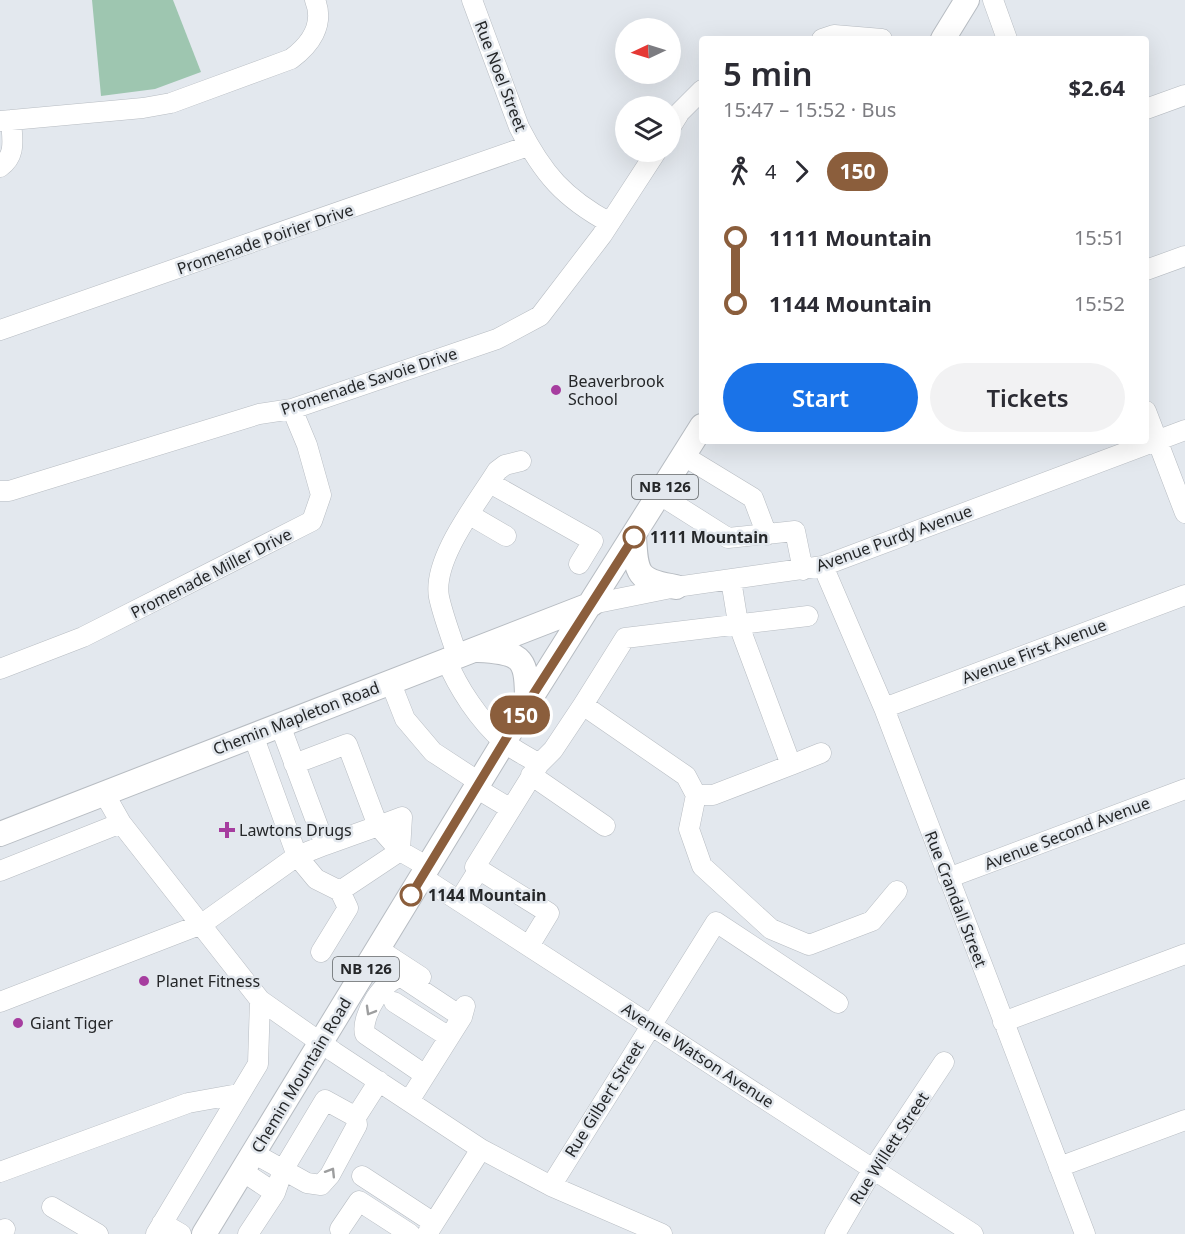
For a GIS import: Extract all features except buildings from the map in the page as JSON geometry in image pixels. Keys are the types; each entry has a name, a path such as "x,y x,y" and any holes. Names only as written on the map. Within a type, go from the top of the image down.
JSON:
{"main road":[{"path":"945,36 967,0"},
{"name":"Chemin Mountain Road","path":"204,1234 527,704 696,439"},
{"path":"634,536 636,567 650,583 676,587"},
{"name":"Chemin Mapleton Road","path":"0,834 592,604"},
{"path":"458,655 505,651 519,659 527,673 527,704"}],"street":[{"path":"0,167 9,161 12,153 5,120 143,108 171,103 291,59 308,47 317,26 315,0"},
{"name":"Rue Noel Street","path":"472,0 528,146 558,188 610,223"},
{"path":"993,0 1006,36"},
{"path":"831,36 846,36"},
{"path":"681,111 699,93"},
{"path":"1149,108 1185,95"},
{"name":"Promenade Poirier Drive","path":"0,330 528,146"},
{"name":"Promenade Savoie Drive","path":"0,491 9,491 259,414 292,409 497,339 540,316 610,223 650,162"},
{"path":"1149,269 1185,256"},
{"name":"Promenade Miller Drive","path":"0,669 83,637 312,521 321,495 307,445 292,409"},
{"path":"1149,419 1185,513"},
{"name":"Avenue Purdy Avenue","path":"1149,443 1185,430"},
{"path":"701,444 753,498 767,535"},
{"name":"Avenue Purdy Avenue","path":"592,604 676,587 823,566 1146,444"},
{"path":"521,461 506,465 490,483 446,554 439,578 439,596 458,655 454,680 489,728 605,826"},
{"path":"490,483 593,541 579,564"},
{"path":"660,495 728,538 795,531 803,570"},
{"path":"743,538 753,531 759,511"},
{"path":"470,515 507,536"},
{"name":"Rue Crandall Street","path":"823,566 884,708 1085,1234"},
{"path":"731,580 738,623 791,765"},
{"name":"Avenue First Avenue","path":"884,708 1185,595"},
{"path":"529,946 549,913 475,867 535,769 553,750 625,638 808,616"},
{"path":"390,681 405,719 433,752 511,809"},
{"path":"583,705 686,776 696,795 689,829 702,866 771,929 809,945 872,921 897,891"},
{"path":"280,724 326,845"},
{"path":"253,735 297,856 316,879 340,891 348,908 321,952"},
{"path":"0,1002 202,924 297,856 378,826 347,744 294,764"},
{"path":"696,795 712,795 821,753"},
{"name":"Avenue Second Avenue","path":"948,878 1185,789"},
{"path":"104,793 121,823 260,1000 320,1043 481,1149 551,1186 662,1234"},
{"path":"0,871 121,823"},
{"name":"Avenue Watson Avenue","path":"378,826 400,851 459,901 974,1234"},
{"path":"340,891 400,851"},
{"path":"459,901 479,869"},
{"name":"Rue Gilbert Street","path":"551,1186 716,921 838,1003"},
{"path":"378,949 466,1007 409,1101"},
{"path":"1003,1022 1185,954"},
{"path":"425,1075 365,1034 366,1016 387,983 396,978 403,978 462,1017"},
{"path":"181,1234 159,1228 258,1064 260,1000"},
{"path":"394,1002 449,1037"},
{"name":"Rue Willett Street","path":"835,1234 873,1169 944,1062"},
{"path":"248,1162 283,1170 307,1184 321,1185 330,1175 357,1125 356,1118 379,1081"},
{"path":"0,1172 188,1104 238,1094"},
{"path":"248,1234 275,1193 283,1170 325,1100 356,1118"},
{"path":"1059,1167 1185,1120"},
{"path":"362,1176 430,1228 481,1149"},
{"path":"248,1162 275,1193"},
{"path":"340,1229 359,1201 410,1234"},
{"path":"52,1207 98,1234"}],"green space":[{"path":"92,0 173,0 201,72 155,89 101,96"}],"bus line":[{"name":"150","path":"411,895 527,704 634,537"}],"place":[{"name":"Beaverbrook School","path":"556,390"},
{"name":"1111 Mountain","path":"634,537"},
{"name":"Lawtons Drugs","path":"227,830"},
{"name":"1144 Mountain","path":"411,895"},
{"name":"Planet Fitness","path":"144,981"},
{"name":"Giant Tiger","path":"18,1023"}]}
